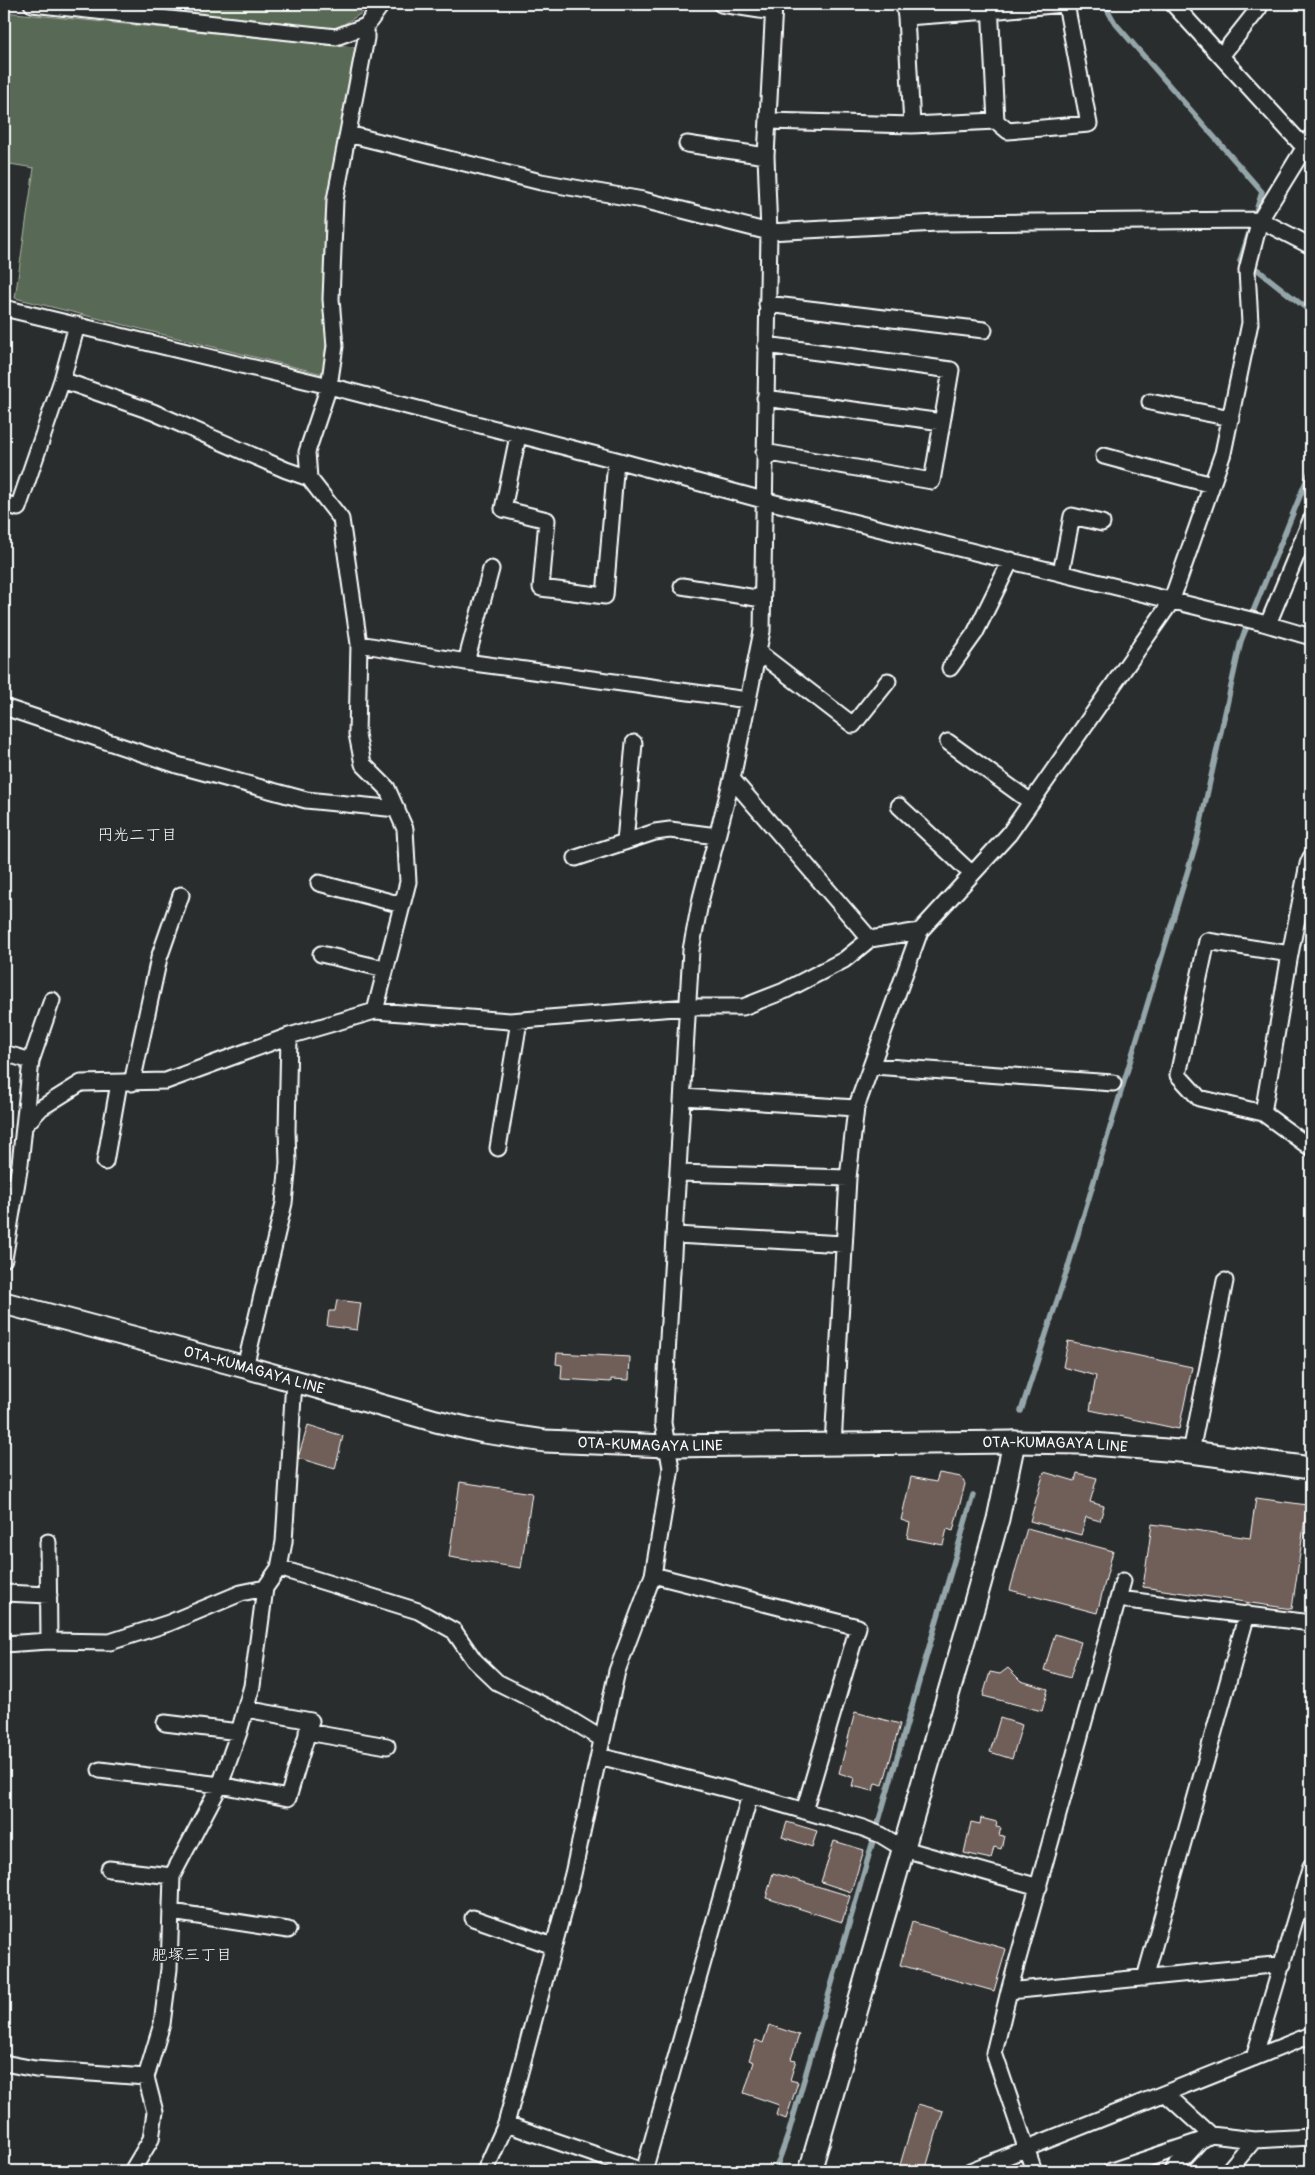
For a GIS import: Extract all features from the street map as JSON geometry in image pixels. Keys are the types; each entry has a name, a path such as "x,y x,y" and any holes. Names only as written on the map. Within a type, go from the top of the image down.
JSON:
{"main road":[{"name":"OTA-KUMAGAYA LINE","path":"4,1303 245,1367 436,1421 484,1432 545,1441 667,1446 1080,1443 1190,1452 1311,1468"},
{"path":"810,2171 998,1519 1014,1442"}],"street":[{"path":"32,4 336,37 366,26 382,4"},
{"path":"485,2171 506,2124 573,1874 617,1672 653,1575 671,1468 663,1423 691,950 701,898 732,779 762,631 769,232 766,156 774,8 721,4"},
{"path":"768,121 912,125 996,121 1008,131 1089,124 1065,4 905,10 912,125"},
{"path":"833,1445 848,1178 856,1108 873,1066 920,930 1010,834 1171,602 1223,453 1250,323 1246,270 1260,220 1308,142 1220,56 1173,4"},
{"path":"990,8 996,121"},
{"path":"1220,56 1258,8"},
{"path":"309,478 307,452 329,386 335,346 331,299 335,200 366,38 366,26"},
{"path":"348,134 541,182 643,200 769,232 947,222 1260,220 1311,246"},
{"path":"687,144 766,156"},
{"path":"767,304 984,330"},
{"path":"4,308 329,386 763,500 1011,560 1311,637"},
{"path":"4,503 18,508 62,380 77,325"},
{"path":"764,452 932,481 951,370 766,345"},
{"path":"62,380 152,412 286,470 309,478 341,519 359,644 357,734 363,764 387,788 406,828 408,882 375,1011"},
{"path":"765,398 942,422"},
{"path":"1150,402 1231,418"},
{"path":"518,436 503,509 548,520 541,588 605,596 616,460"},
{"path":"1104,456 1212,485"},
{"path":"1061,573 1072,516 1102,523"},
{"path":"1265,624 1311,520"},
{"path":"950,668 975,633 1011,560"},
{"path":"466,662 491,569"},
{"path":"682,586 762,599"},
{"path":"359,644 466,662 748,700"},
{"path":"758,652 853,725 888,682"},
{"path":"4,707 177,765 306,800 397,809"},
{"path":"948,742 1031,802"},
{"path":"625,842 634,743"},
{"path":"732,779 870,939"},
{"path":"899,806 972,874"},
{"path":"576,858 655,832 670,830 717,836"},
{"path":"1263,1112 1290,954 1305,907 1311,857"},
{"path":"319,883 402,905"},
{"path":"105,1162 159,958 181,895"},
{"path":"24,1126 41,1108 81,1083 166,1081 289,1036 375,1011 519,1021 688,1007 743,1007 784,991 844,960 870,939 920,930"},
{"path":"1290,954 1207,942 1178,1075 1199,1098 1263,1112 1311,1148"},
{"path":"321,954 385,969"},
{"path":"4,1259 20,1164 31,1061 52,1000"},
{"path":"498,1148 519,1021"},
{"path":"245,1367 284,1203 288,1163 286,1130 289,1036"},
{"path":"4,1053 31,1061"},
{"path":"873,1066 1113,1083"},
{"path":"683,1097 856,1108"},
{"path":"679,1173 848,1178"},
{"path":"675,1235 844,1244"},
{"path":"1190,1452 1226,1281"},
{"path":"132,2171 151,2139 155,2112 146,2078 162,2024 169,1968 172,1876 220,1785 252,1686 265,1588 279,1568 284,1542 294,1381"},
{"path":"48,1542 49,1641"},
{"path":"279,1568 418,1611 454,1631 474,1660 497,1682 561,1714 602,1740"},
{"path":"653,1575 858,1628 804,1811"},
{"path":"1034,2171 994,2053 1009,1991 1123,1582"},
{"path":"4,1644 49,1641 110,1642 169,1623 241,1592 265,1588"},
{"path":"4,1593 49,1595"},
{"path":"1119,1599 1311,1623"},
{"path":"1145,1978 1247,1614"},
{"path":"100,1770 220,1785 288,1798 311,1721 246,1709"},
{"path":"164,1723 238,1732"},
{"path":"308,1732 387,1746"},
{"path":"599,1756 750,1795 863,1828 881,1835 904,1849 1039,1888"},
{"path":"506,2124 644,2171 750,1795"},
{"path":"1254,2058 1311,1866"},
{"path":"109,1870 172,1876"},
{"path":"172,1912 288,1930"},
{"path":"473,1918 553,1946"},
{"path":"1009,1991 1283,1964"},
{"path":"970,2171 1311,2035"},
{"path":"4,2063 35,2069 146,2078"},
{"path":"1166,2094 1205,2138"},
{"path":"1111,2171 1205,2138 1254,2140 1311,2137"},
{"path":"1172,2171 1205,2138"},
{"path":"1228,2171 1254,2140"}],"green space":[{"path":"84,4 369,4 362,13 336,29"},
{"path":"4,12 355,47 325,220 328,323 323,374 15,298 34,168 4,163"}],"building":[{"path":"337,1300 361,1303 357,1330 327,1326 329,1311 335,1311"},
{"path":"1068,1341 1192,1367 1179,1429 1090,1410 1096,1376 1063,1367"},
{"path":"557,1353 630,1357 629,1380 611,1379 611,1382 561,1379 562,1365 556,1364"},
{"path":"308,1425 343,1436 335,1469 298,1458"},
{"path":"1044,1472 1075,1481 1077,1473 1097,1478 1090,1502 1104,1506 1100,1521 1086,1517 1081,1535 1030,1521"},
{"path":"939,1473 961,1477 965,1484 953,1531 947,1529 943,1545 907,1538 910,1523 901,1520 911,1477 936,1482"},
{"path":"460,1482 532,1493 521,1568 449,1557"},
{"path":"1256,1498 1307,1505 1292,1609 1143,1587 1152,1524 1250,1538"},
{"path":"1027,1528 1113,1551 1097,1613 1010,1590"},
{"path":"1055,1634 1081,1642 1070,1678 1044,1670"},
{"path":"1008,1668 1021,1681 1048,1689 1042,1711 983,1696 990,1672 1000,1674"},
{"path":"855,1712 900,1724 883,1785 875,1783 873,1791 852,1786 854,1778 839,1773"},
{"path":"1000,1718 1022,1725 1012,1759 990,1752"},
{"path":"981,1818 997,1822 996,1827 1001,1828 999,1835 1004,1836 1001,1849 994,1847 991,1859 964,1853 971,1822 980,1824"},
{"path":"787,1822 817,1831 812,1847 782,1837"},
{"path":"834,1841 864,1850 851,1892 821,1882"},
{"path":"773,1873 850,1896 842,1922 766,1898"},
{"path":"912,1922 1006,1949 994,1991 900,1965"},
{"path":"769,2025 799,2035 791,2059 796,2060 790,2080 798,2082 786,2119 776,2115 779,2105 744,2093 754,2062 749,2060 756,2040 763,2043"},
{"path":"918,2104 943,2111 925,2171 900,2165"}],"waterway":[{"path":"1104,4 1115,23 1262,192 1240,261 1258,270 1311,312"},
{"path":"1021,1411 1068,1267 1197,840 1241,641 1311,469"},
{"path":"775,2171 788,2135 973,1495"}],"district":[{"name":"円光二丁目","path":"137,835"},
{"name":"肥塚三丁目","path":"192,1955"}]}
